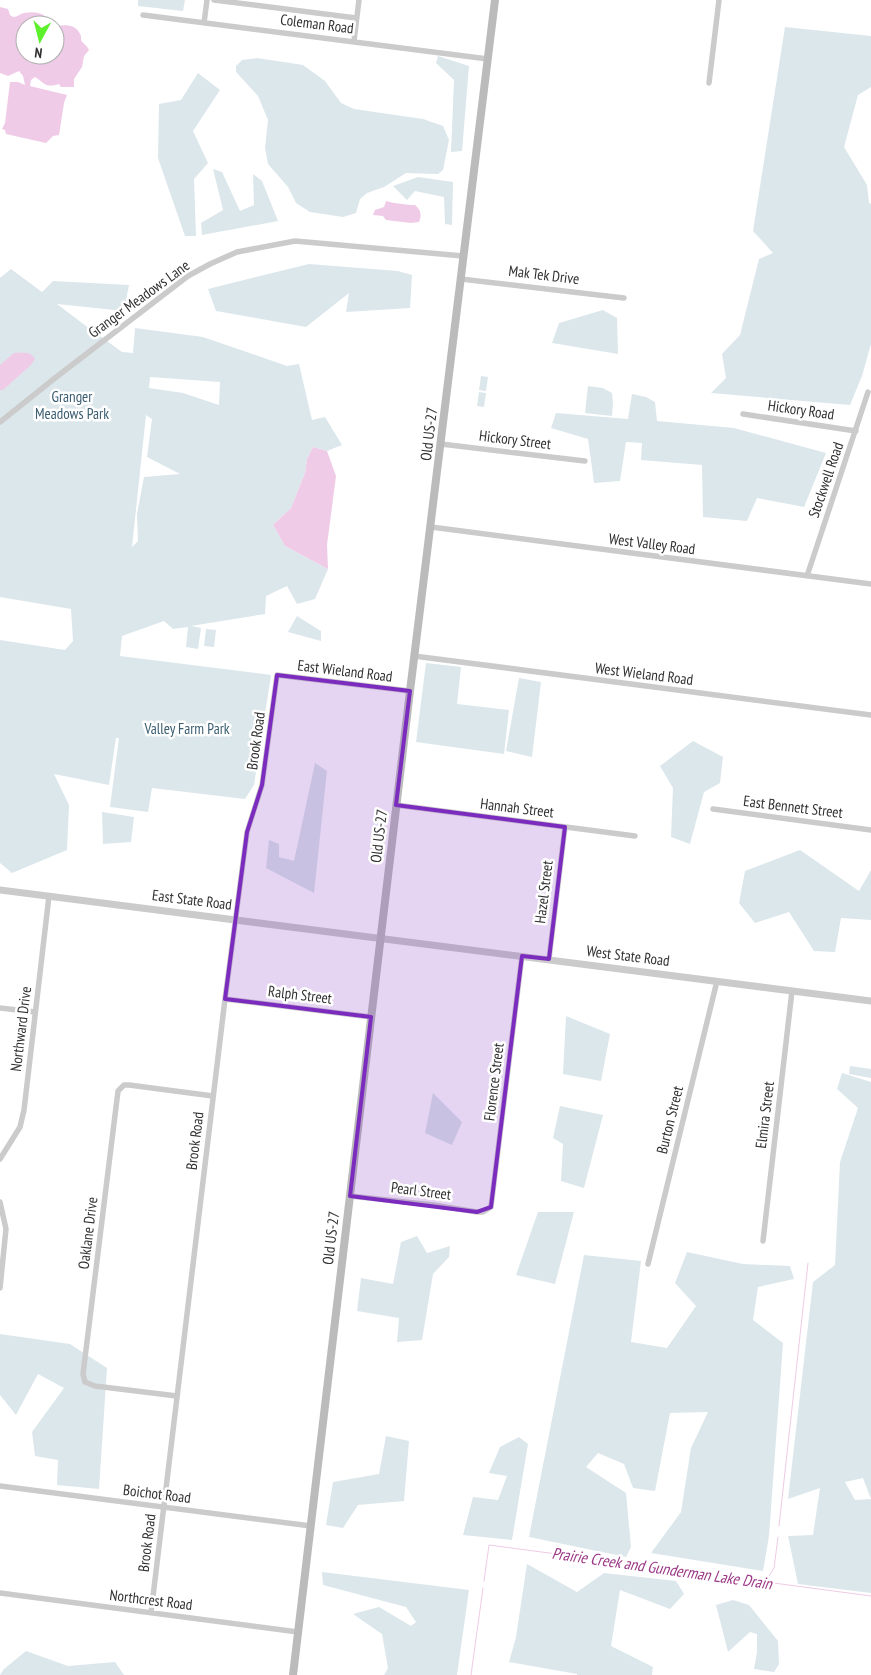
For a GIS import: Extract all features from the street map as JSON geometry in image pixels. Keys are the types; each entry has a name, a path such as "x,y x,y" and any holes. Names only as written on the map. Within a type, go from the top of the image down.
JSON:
{"main road":[{"name":"Old US-27","path":"293,1675 396,805 495,0"}],"street":[{"path":"204,23 207,0"},
{"path":"214,0 356,18"},
{"path":"354,41 358,0"},
{"path":"709,83 719,0"},
{"name":"Coleman Road","path":"143,15 488,59"},
{"name":"Granger Meadows Lane","path":"0,422 188,276 237,252 295,241 464,256"},
{"name":"Mak Tek Drive","path":"461,279 624,298"},
{"name":"Stockwell Road","path":"807,576 868,392"},
{"name":"Hickory Road","path":"743,414 856,430"},
{"name":"Hickory Street","path":"441,444 585,461"},
{"name":"West Valley Road","path":"431,527 871,584"},
{"name":"West Wieland Road","path":"414,656 871,715"},
{"name":"East Wieland Road","path":"277,675 410,691"},
{"name":"Brook Road","path":"151,1613 225,999 248,832 262,785 277,675"},
{"name":"Hannah Street","path":"396,805 635,836"},
{"name":"East Bennett Street","path":"713,809 871,830"},
{"name":"Hazel Street","path":"549,959 565,827"},
{"name":"East State Road","path":"0,890 381,938"},
{"name":"Northward Drive","path":"0,1159 16,1134 22,1119 49,896"},
{"name":"West State Road","path":"381,938 871,1001"},
{"name":"Florence Street","path":"488,1209 492,1203 522,956"},
{"name":"Burton Street","path":"648,1264 717,981"},
{"name":"Elmira Street","path":"763,1241 792,991"},
{"name":"Ralph Street","path":"225,999 371,1017"},
{"path":"0,1008 35,1012"},
{"name":"Oaklane Drive","path":"177,1396 95,1386 85,1382 84,1374 118,1091 124,1085 129,1085 213,1096"},
{"name":"Pearl Street","path":"350,1196 434,1205 477,1212 488,1209"},
{"path":"0,1202 6,1229 0,1287"},
{"name":"Boichot Road","path":"0,1486 311,1526"},
{"name":"Northcrest Road","path":"0,1593 298,1632"}],"highlighted area":[{"path":"277,675 410,691 396,805 565,827 549,959 522,956 491,1207 477,1212 350,1196 371,1017 225,999 247,832 262,785"}],"green space":[{"path":"138,0 185,0 183,11 138,6"},
{"path":"785,27 871,36 871,87 858,95 844,147 867,185 869,203 871,204 871,344 862,376 850,405 711,393 726,378 722,354 740,335 759,259 773,253 753,231"},
{"path":"438,56 469,66 462,151 451,152 454,80 436,63"},
{"path":"257,58 303,65 325,81 341,103 354,109 423,119 443,126 449,140 443,170 438,174 406,173 384,187 367,193 360,199 356,213 343,217 310,212 296,203 288,187 268,164 265,148 268,120 258,96 236,72 236,66 242,60"},
{"path":"198,73 220,90 193,131 208,163 194,179 196,236 185,236 158,158 159,104 181,100"},
{"path":"213,169 222,172 240,211 254,205 253,174 262,181 278,221 202,235 201,223 223,210"},
{"path":"418,177 453,182 452,225 445,224 444,197 415,191 407,200 393,186"},
{"path":"309,264 398,271 412,275 410,308 346,312 349,293 306,327 216,311 208,289"},
{"path":"11,269 42,292 53,281 129,285 124,311 57,304 90,329 105,331 100,336 122,352 133,353 135,328 203,337 287,366 299,364 312,420 325,417 342,445 327,451 313,447 307,459 305,473 291,508 273,525 285,546 328,569 315,599 297,604 287,586 266,596 265,614 191,626 201,628 198,649 186,647 188,627 173,629 164,621 122,636 120,656 271,675 254,785 245,799 152,788 148,812 110,807 119,738 116,738 109,785 54,774 69,805 67,850 12,873 0,863 0,640 65,650 73,641 71,609 0,597 0,278","holes":["150,377 220,382 219,405 183,393 149,388","146,415 152,419 147,457 180,474 144,477 137,514 138,541 132,547"]},
{"path":"603,310 617,318 618,354 552,343 559,323"},
{"path":"481,376 488,377 486,391 479,390"},
{"path":"588,386 603,388 612,393 612,416 585,413"},
{"path":"479,392 486,393 484,407 477,406"},
{"path":"632,394 646,397 655,402 657,421 734,428 826,453 804,507 757,498 747,521 703,517 702,465 641,460 642,443 626,442 620,481 594,483 588,439 551,428 556,413 628,419"},
{"path":"297,616 321,631 321,641 288,632"},
{"path":"206,629 216,630 214,647 204,646"},
{"path":"426,663 461,667 457,704 509,710 504,754 416,742"},
{"path":"519,678 541,682 532,757 506,751"},
{"path":"693,741 723,757 720,783 704,792 690,844 671,837 673,788 660,766"},
{"path":"315,763 327,771 314,893 266,868 269,840 279,844 279,857 294,861"},
{"path":"102,812 134,817 131,842 103,844"},
{"path":"800,850 859,891 871,870 871,920 841,918 835,952 814,951 789,912 755,923 739,903 745,871"},
{"path":"566,1016 610,1034 601,1081 563,1074"},
{"path":"850,1066 871,1069 871,1078 849,1074"},
{"path":"842,1073 871,1082 871,1499 871,1593 798,1584 788,1536 813,1535 820,1488 788,1499 813,1282 835,1265 840,1162 858,1108 837,1089","holes":["863,1478 871,1499 855,1500 845,1482"]},
{"path":"433,1093 462,1122 452,1145 425,1133"},
{"path":"560,1106 603,1115 584,1188 561,1181 563,1144 553,1138"},
{"path":"538,1212 574,1212 555,1284 516,1275"},
{"path":"417,1236 427,1253 450,1246 449,1257 433,1274 422,1340 397,1342 399,1318 357,1311 361,1278 393,1284 401,1242"},
{"path":"687,1252 743,1264 790,1266 794,1279 758,1287 753,1320 783,1343 769,1536 763,1571 651,1553 681,1512 691,1448 708,1412 670,1413 655,1491 633,1488 624,1464 598,1453 586,1467 626,1493 631,1547 626,1557 529,1537 584,1255 641,1261 631,1342 667,1348 696,1306 675,1283"},
{"path":"0,1334 70,1344 107,1368 99,1489 57,1485 58,1460 35,1456 32,1432 64,1388 38,1374 16,1415 0,1395"},
{"path":"386,1436 409,1441 404,1501 358,1505 343,1528 326,1525 333,1482 379,1474"},
{"path":"519,1437 528,1444 512,1540 463,1535 473,1497 498,1500 507,1476 489,1473 500,1447"},
{"path":"527,1564 577,1592 604,1573 676,1581 684,1594 670,1609 620,1590 611,1646 653,1667 652,1675 577,1675 509,1662 516,1637"},
{"path":"322,1572 469,1590 457,1675 384,1675 388,1668 382,1634 353,1614 379,1607 411,1626 416,1622 406,1607 323,1585"},
{"path":"733,1600 749,1605 778,1641 779,1664 774,1672 754,1669 757,1652 757,1634 750,1632 728,1652 716,1605"},
{"path":"26,1651 68,1666 115,1662 124,1675 0,1675 4,1669"}],"shaded area":[{"path":"0,7 8,9 10,15 15,17 15,65 65,65 65,25 73,27 79,32 81,40 89,50 84,56 82,67 74,79 74,87 61,87 59,84 48,85 35,77 31,80 30,86 67,95 59,135 53,136 46,143 6,134 5,130 2,129 5,123 10,82 18,82 25,85 23,76 19,71 8,76 0,73"},
{"path":"24,13 44,15 20,15"},
{"path":"386,201 415,205 420,213 419,222 386,220 383,216 373,215 375,210 384,207"},
{"path":"14,353 29,354 35,359 31,365 3,390 0,390 0,365"},
{"path":"313,447 327,451 336,476 327,545 328,569 285,546 273,525 291,508 305,473 307,459"}],"waterway":[{"path":"779,1526 808,1263"},
{"path":"766,1581 774,1568 778,1537"},
{"name":"Prairie Creek and Gunderman Lake Drain","path":"484,1581 489,1545 871,1596"},
{"name":"Prairie Creek and Gunderman Lake Drain","path":"471,1675 483,1588"}],"park label":[{"name":"Granger Meadows Park","path":"72,406"},
{"name":"Valley Farm Park","path":"187,729"}]}
